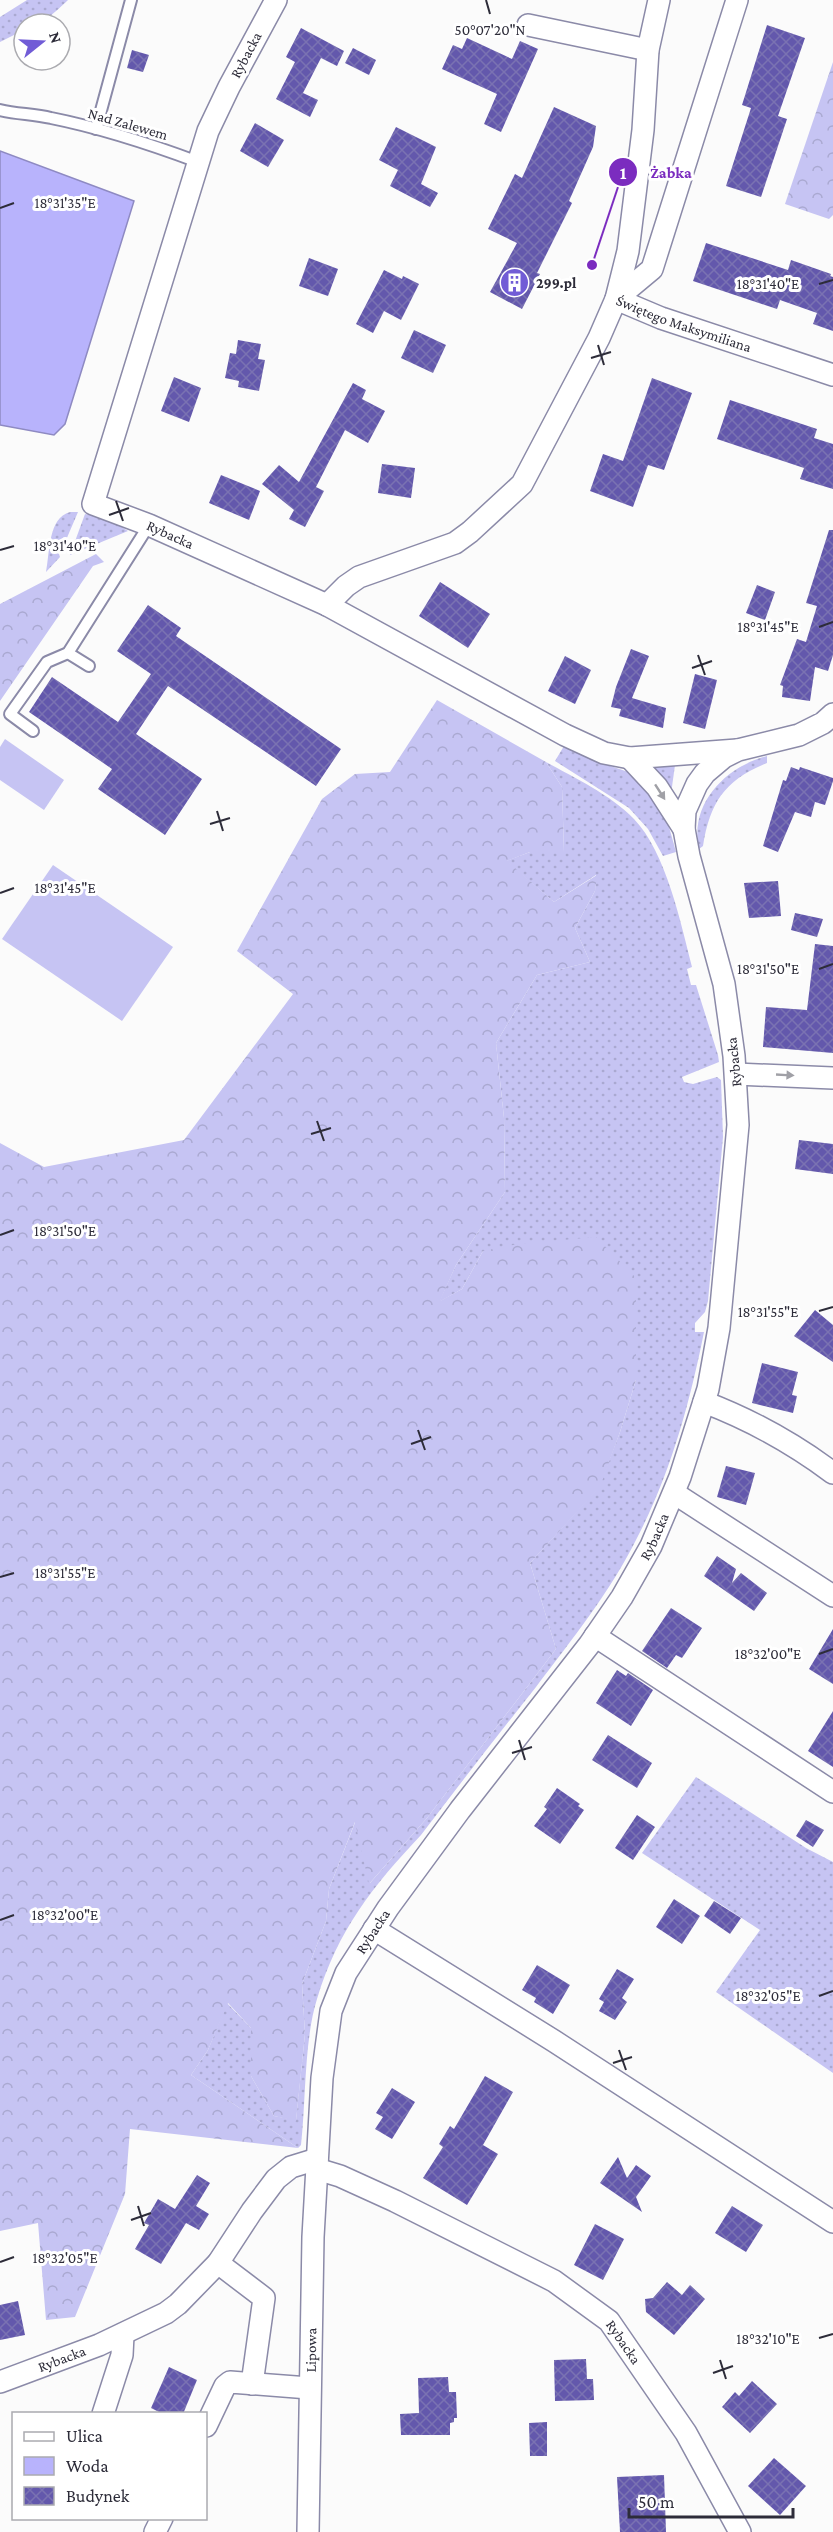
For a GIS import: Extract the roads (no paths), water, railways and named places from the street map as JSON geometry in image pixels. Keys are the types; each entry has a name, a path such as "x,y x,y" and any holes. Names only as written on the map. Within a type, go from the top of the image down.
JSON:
{"street":[{"name":"Rybacka","path":"276,0 208,131 93,504 149,525 327,605 586,746 604,753 630,758 738,750"},
{"name":"Świętego Maksymiliana","path":"659,0 648,50 643,130 628,250 616,299 661,318 833,375"},
{"path":"327,605 340,590 359,577 455,543 522,484 599,338 616,299 652,269 737,0"},
{"path":"528,25 648,50"},
{"path":"738,750 799,735 823,723 833,714"},
{"name":"Rybacka","path":"317,2164 322,2078 331,2011 346,1973 374,1929 448,1827 595,1636 638,1571 674,1493 704,1402 713,1366 725,1280 738,1144 736,1074 724,984 684,830 687,803 697,784 705,773 724,757 738,750"},
{"name":"Rybacka","path":"630,758 657,787 684,830"},
{"path":"736,1074 833,1078"},
{"path":"704,1402 731,1412 817,1461 833,1473"},
{"path":"674,1493 833,1596"},
{"path":"595,1636 833,1792"},
{"path":"374,1929 554,2041 833,2222"},
{"name":"Rybacka","path":"0,2382 123,2335 166,2313 218,2264 258,2202 276,2179 291,2167 317,2164 554,2280 609,2321 686,2433 740,2532"},
{"name":"Lipowa","path":"308,2532 309,2388 317,2164"},
{"path":"218,2264 264,2298 252,2384"},
{"path":"104,2412 122,2355 123,2335"},
{"path":"207,2424 225,2386 230,2382 309,2388"}],"lane":[{"path":"96,129 131,0"},
{"name":"Nad Zalewem","path":"0,110 21,116 48,117 96,129 198,162"},
{"path":"33,731 10,714 47,662 68,653 149,525"},
{"path":"68,653 89,666"}],"water":[{"path":"0,151 134,201 65,424 54,435 0,425"}],"place":[{"name":"Żabka","path":"592,265"},
{"name":"299.pl","path":"515,283"}]}
